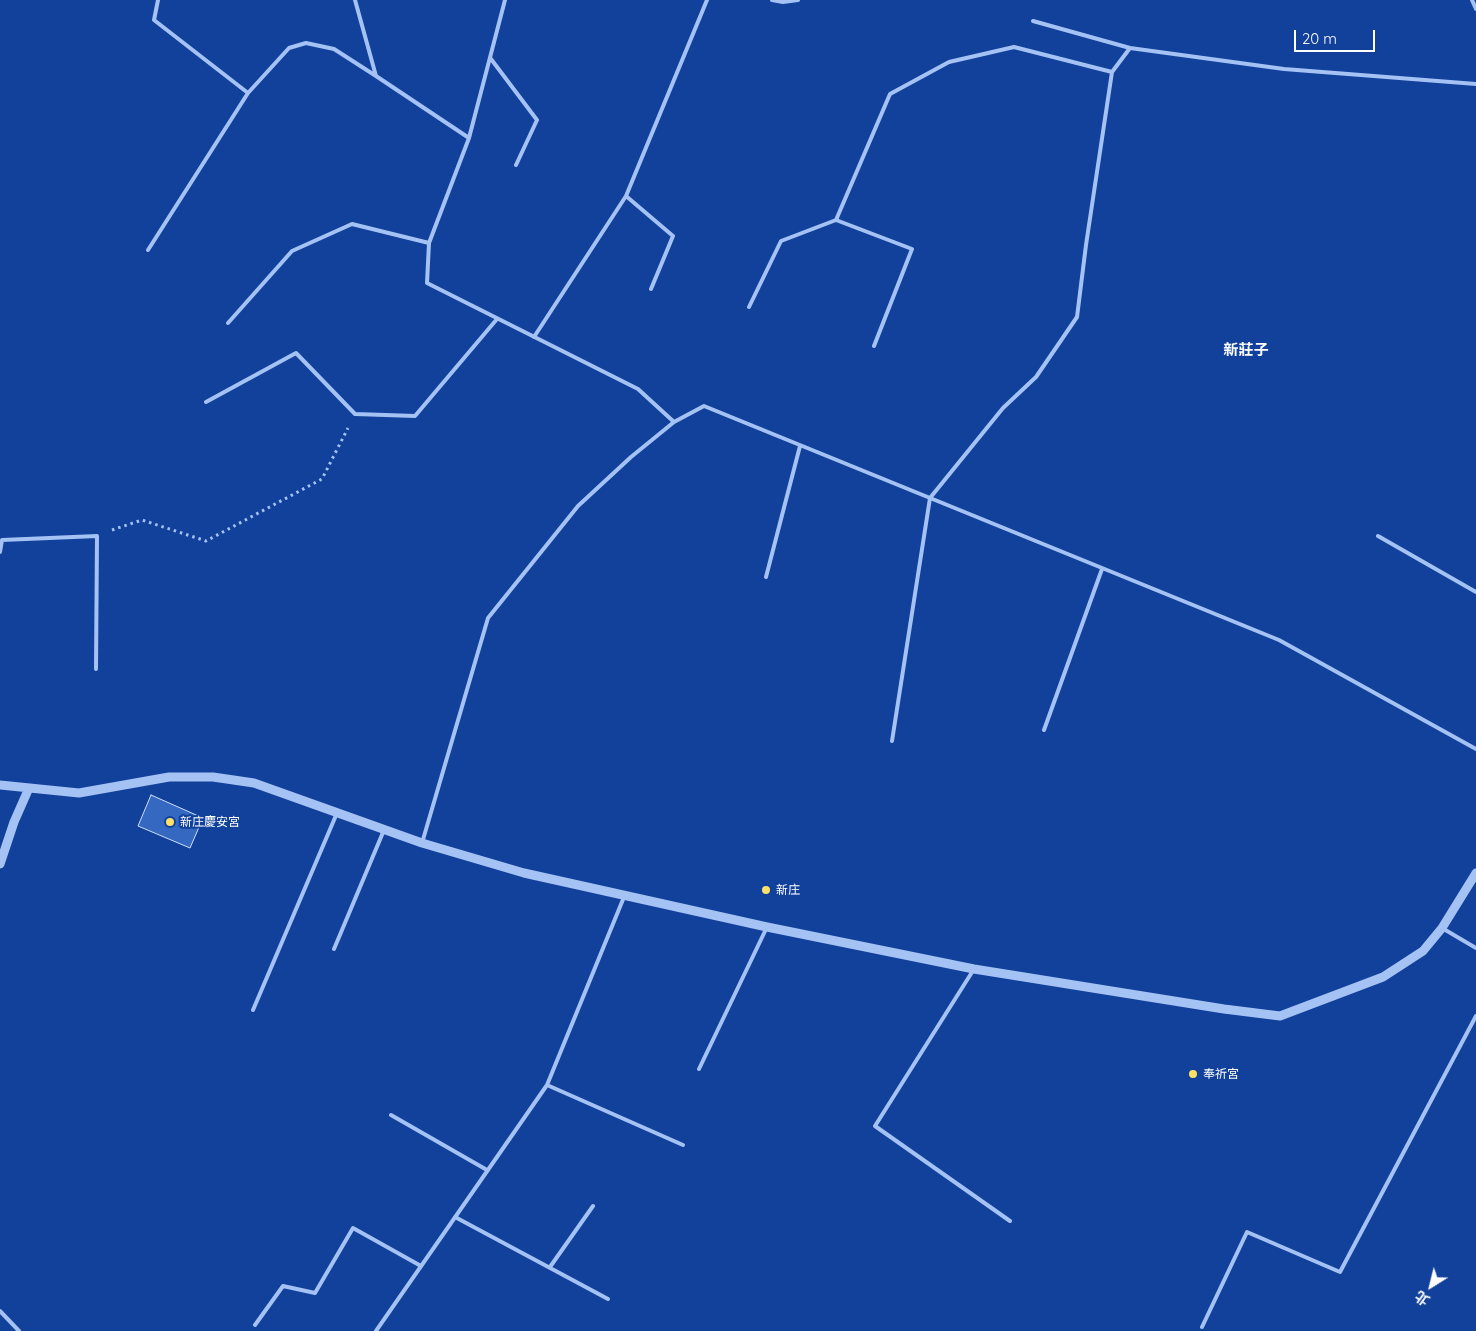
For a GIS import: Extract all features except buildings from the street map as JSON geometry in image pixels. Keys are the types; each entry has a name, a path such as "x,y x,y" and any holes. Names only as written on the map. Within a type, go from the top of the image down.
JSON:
{"street":[{"path":"0,785 79,793 170,777 213,777 254,782 422,843 524,873 624,896 767,928 974,969 1224,1009 1280,1016 1383,977 1423,951 1442,928 1476,873"},
{"path":"0,864 14,822 29,788"}],"lane":[{"path":"158,0 154,20 248,93"},
{"path":"355,0 376,76"},
{"path":"505,0 469,138 429,243 427,283 638,389 674,422"},
{"path":"534,337 626,196 707,0"},
{"path":"772,0 782,2 798,0"},
{"path":"1472,0 1476,9"},
{"path":"1033,21 1130,48 1284,70 1476,84"},
{"path":"148,250 248,93 289,48 306,43 334,49 469,138"},
{"path":"836,220 890,94 941,66 949,62 1014,47 1112,72"},
{"path":"892,741 930,498 1003,408 1036,377 1077,318 1112,72 1130,48"},
{"path":"490,59 537,120 516,165"},
{"path":"626,196 673,236 652,289"},
{"path":"749,307 781,241 836,220 912,249 874,346"},
{"path":"228,323 292,251 352,224 429,243"},
{"path":"206,402 296,354 355,414 415,416 497,319"},
{"path":"422,843 488,618 578,506 674,422 704,406 1279,640 1476,749"},
{"path":"766,577 800,446"},
{"path":"0,552 2,540 97,536 96,669"},
{"path":"1378,536 1476,592"},
{"path":"1044,730 1102,569"},
{"path":"253,1010 338,813"},
{"path":"334,949 384,830"},
{"path":"376,1331 547,1085 624,896"},
{"path":"699,1068 767,928"},
{"path":"1442,928 1476,948"},
{"path":"974,969 875,1126 1010,1221"},
{"path":"1202,1327 1247,1232 1340,1272 1476,1016"},
{"path":"547,1085 683,1145"},
{"path":"391,1115 487,1170"},
{"path":"550,1267 593,1206"},
{"path":"455,1217 608,1299"},
{"path":"255,1325 283,1286 315,1293 353,1228 421,1266"},
{"path":"0,1311 18,1331"}],"path":[{"path":"97,536 142,520 206,541 322,479 355,414"}],"place":[{"name":"新庄慶安宮","path":"170,822"},
{"name":"新庄","path":"766,890"},
{"name":"奉祈宮","path":"1193,1074"}],"district":[{"name":"新莊子","path":"1246,350"}]}
